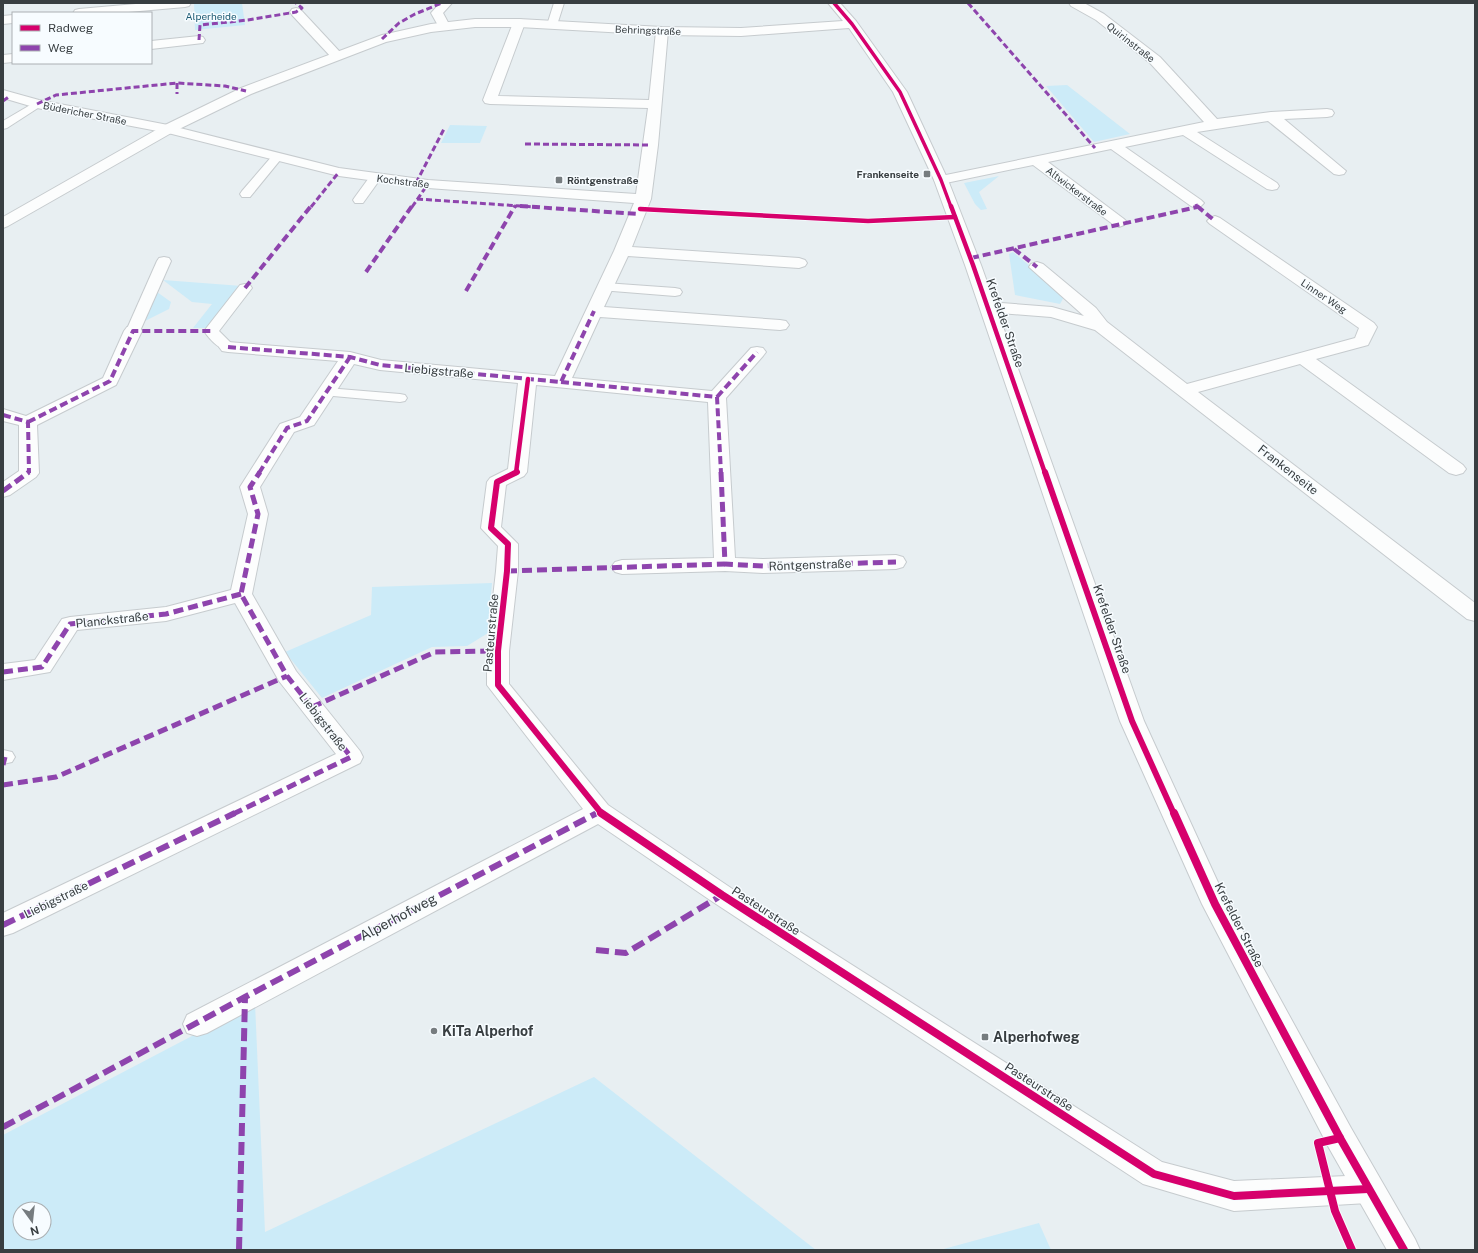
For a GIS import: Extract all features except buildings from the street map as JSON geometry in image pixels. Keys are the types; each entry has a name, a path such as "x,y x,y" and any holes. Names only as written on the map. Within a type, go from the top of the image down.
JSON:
{"street":[{"path":"90,12 185,3"},
{"path":"444,26 437,13 446,3"},
{"name":"Krefelder Straße","path":"834,3 852,24 900,92 941,180 988,307 1132,721 1215,904 1368,1189 1404,1250"},
{"name":"Quirinstraße","path":"1075,3 1100,17 1155,60 1214,124"},
{"path":"296,12 336,55"},
{"name":"Behringstraße","path":"168,129 246,91 336,55 382,39 444,26 475,23 519,23 662,31 741,32 852,24"},
{"path":"519,23 490,100 655,104"},
{"path":"561,382 622,251 643,199 655,104 662,31"},
{"path":"152,44 199,40"},
{"name":"Büdericher Straße","path":"3,94 36,104 168,129"},
{"name":"Altwickerstraße","path":"941,180 1214,124 1271,116 1327,112"},
{"path":"1271,116 1339,171"},
{"path":"3,223 168,129"},
{"name":"Kochstraße","path":"168,129 339,172 375,178 435,185 643,199"},
{"path":"1185,130 1272,186"},
{"path":"1112,144 1196,203"},
{"name":"Altwickerstraße","path":"1035,160 1118,222"},
{"name":"Linner Weg","path":"1184,390 1362,341 1368,327 1215,221"},
{"path":"622,251 799,263"},
{"name":"Frankenseite","path":"1037,267 1090,312 1101,326 1475,614"},
{"name":"Frankenseite","path":"988,307 1052,312 1101,326"},
{"path":"594,310 780,325"},
{"path":"3,415 28,422 110,381 133,331"},
{"name":"Liebigstraße","path":"228,347 350,357 380,365 528,379"},
{"path":"725,564 717,397 757,352"},
{"path":"241,594 258,514 250,486 287,428 307,421 350,357"},
{"path":"1302,357 1456,469"},
{"path":"528,379 717,397"},
{"name":"Pasteurstraße","path":"528,379 517,472 496,482 491,528 508,544 507,571 498,651 498,685 599,812 733,903 1154,1174 1234,1196 1368,1189"},
{"path":"3,491 29,472 28,422"},
{"name":"Röntgenstraße","path":"622,567 725,564 763,566 896,562"},
{"name":"Liebigstraße","path":"3,925 351,757 287,676 241,594"},
{"name":"Planckstraße","path":"3,672 42,667 70,624 166,614 241,594"},
{"name":"Alperhofweg","path":"197,1024 599,812"}],"lane":[{"path":"552,25 559,3"},
{"path":"3,126 36,104"},
{"path":"246,194 277,157"},
{"path":"359,200 375,178"},
{"path":"133,331 164,260"},
{"path":"605,287 675,292"},
{"path":"228,347 211,332 245,288"},
{"path":"327,392 400,398"}],"green space":[{"name":"Alperheide","path":"194,3 242,3 245,25 195,30"},
{"path":"1067,85 1130,134 1094,142 1046,86"},
{"path":"450,125 487,126 480,143 441,143"},
{"path":"999,176 979,192 987,209 981,210 975,204 964,183"},
{"path":"1013,252 1065,295 1060,304 1015,295 1009,254"},
{"path":"163,280 242,286 208,328 193,328 212,304 192,302"},
{"path":"157,292 171,302 169,309 145,321"},
{"path":"492,583 488,633 467,646 432,647 322,698 285,652 371,615 372,587"},
{"path":"255,1003 265,1232 594,1077 816,1250 3,1250 3,1135"},
{"path":"1039,1223 1051,1250 940,1250"}],"marked path":[{"path":"199,40 200,25 248,20 296,12 302,8 296,3"},
{"path":"382,39 399,23 415,14 442,3"},
{"path":"968,3 1095,148"},
{"path":"177,83 177,94"},
{"path":"37,104 56,95 177,83 225,86 246,91"},
{"path":"3,101 10,96"},
{"path":"416,183 445,127"},
{"path":"525,144 651,145"},
{"path":"245,288 339,172"},
{"path":"366,272 428,184"},
{"path":"417,199 638,214"},
{"path":"1196,204 1197,207 1215,221"},
{"path":"466,291 516,205"},
{"path":"971,258 1197,207"},
{"path":"1014,249 1037,267"},
{"path":"228,347 350,357 380,365 561,382 594,311"},
{"path":"28,422 110,381 133,331 211,331"},
{"path":"717,397 757,352"},
{"path":"3,925 351,757 287,676 241,594 258,514 250,487 287,428 307,421 350,357"},
{"path":"561,382 717,397 725,564 763,566 896,562"},
{"path":"3,415 28,422 29,473 3,491"},
{"path":"507,571 725,564"},
{"path":"3,672 42,667 70,624 166,614 241,594"},
{"path":"312,707 435,652 498,651"},
{"path":"3,785 56,777 287,676"},
{"path":"3,765 5,757"},
{"path":"3,1127 245,997 599,812"},
{"path":"596,950 626,953 722,895"},
{"path":"239,1250 245,997"}],"cycle path":[{"path":"834,3 852,24 900,92 941,180 973,265 1132,721 1215,904 1340,1138 1404,1250"},
{"path":"640,209 868,221 955,217"},
{"path":"528,379 517,472 497,482 491,528 508,544 507,571 498,651 498,685 599,812 722,895 1154,1174 1234,1196 1368,1189"},
{"path":"1340,1138 1318,1143 1327,1184 1335,1211 1345,1237 1352,1250"}],"place":[{"name":"Frankenseite","path":"927,174"},
{"name":"Röntgenstraße","path":"559,180"},
{"name":"KiTa Alperhof","path":"434,1031"},
{"name":"Alperhofweg","path":"985,1037"}]}
